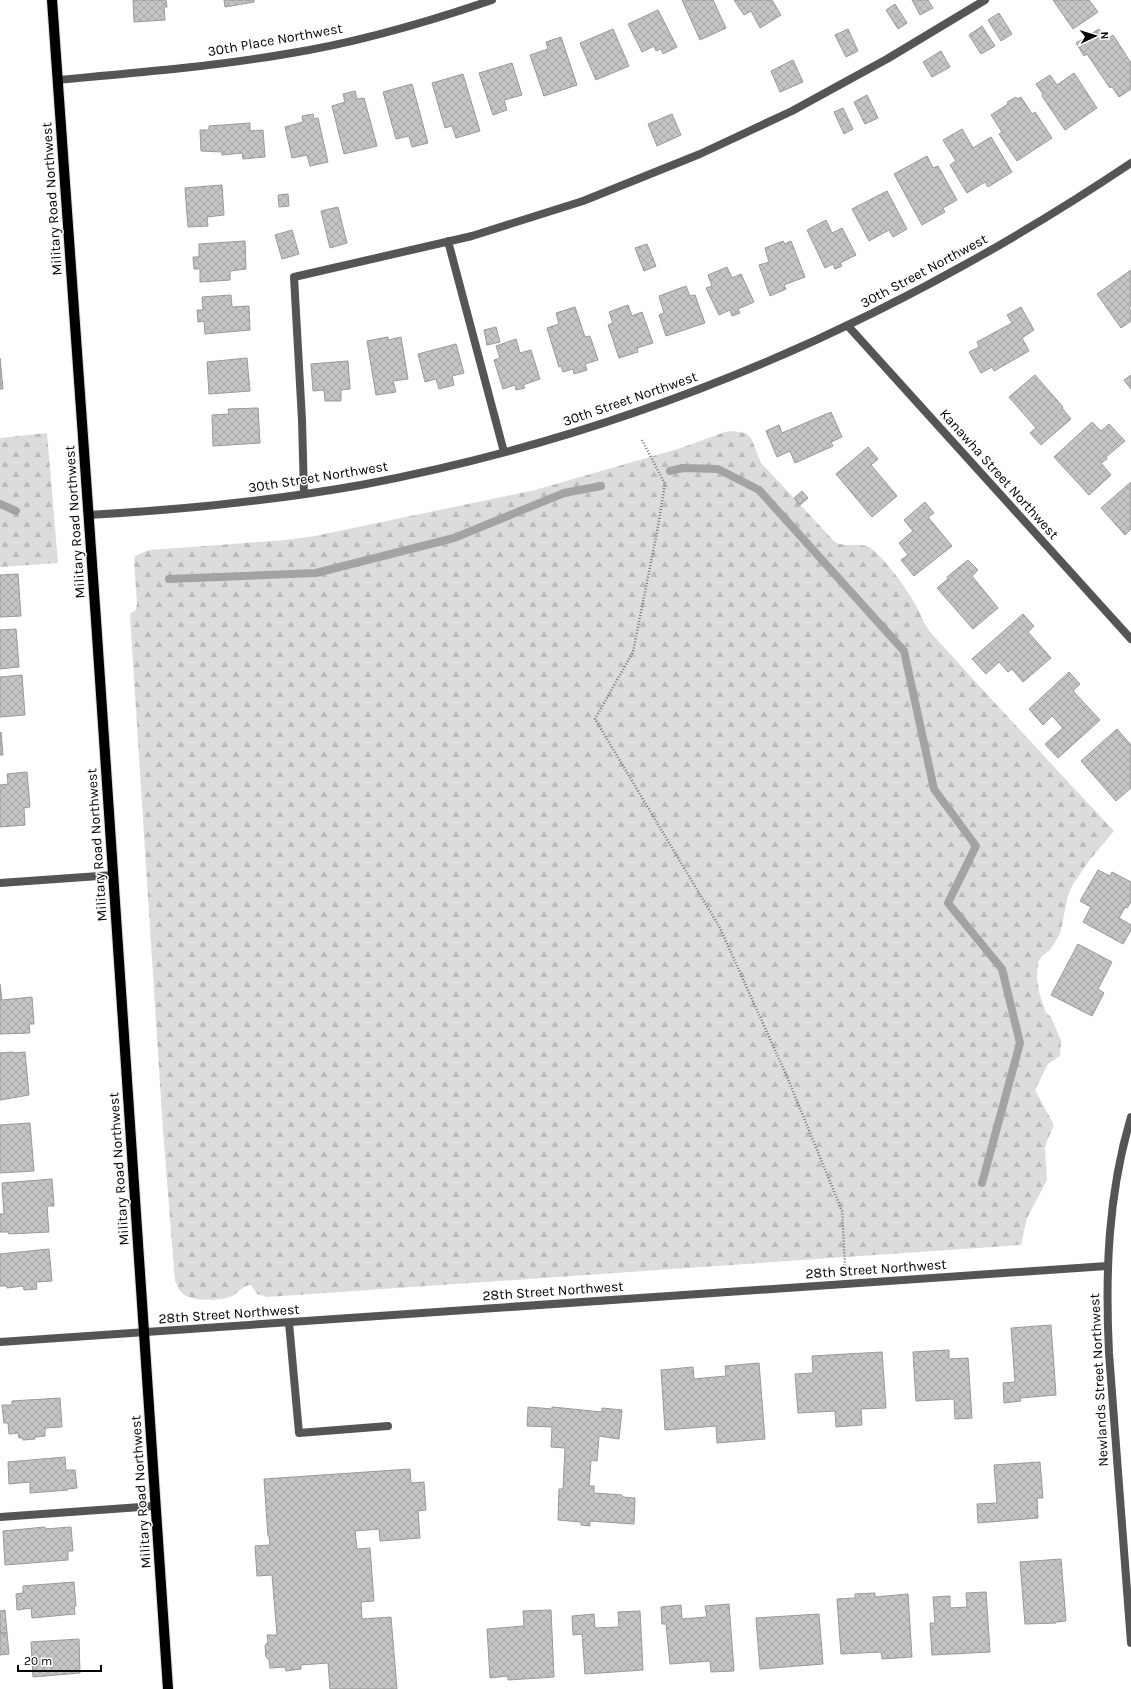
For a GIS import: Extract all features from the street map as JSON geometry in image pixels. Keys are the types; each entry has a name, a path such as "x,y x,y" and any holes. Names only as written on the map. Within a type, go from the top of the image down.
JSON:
{"main road":[{"name":"Military Road Northwest","path":"52,0 168,1689"}],"street":[{"name":"30th Place Northwest","path":"57,80 213,65 288,54 388,32 454,13 492,0"},
{"path":"304,494 302,420 294,277 472,236 583,201 700,154 792,111 887,59 985,0"},
{"name":"30th Street Northwest","path":"88,515 197,507 304,494 397,477 504,452 569,434 697,390 774,359 848,326 930,285 1011,239 1131,163"},
{"path":"448,241 504,452"},
{"name":"Kanawha Street Northwest","path":"848,326 1131,639"},
{"path":"0,883 113,875"},
{"name":"Newlands Street Northwest","path":"1131,1117 1123,1144 1117,1176 1107,1266 1109,1353 1131,1643"},
{"name":"28th Street Northwest","path":"0,1342 1107,1266"},
{"path":"289,1322 299,1433 388,1426"},
{"path":"0,1517 156,1506"}],"path":[{"path":"642,440 665,484 657,532 633,652 595,719 720,928 781,1065 842,1211 846,1284"}],"green space":[{"path":"733,431 746,433 751,438 761,463 835,542 844,545 867,546 884,561 906,590 931,633 1114,831 1088,862 1072,886 1068,896 1060,934 1050,950 1042,956 1038,962 1037,978 1039,992 1046,1013 1051,1017 1061,1041 1060,1056 1048,1064 1035,1090 1054,1125 1045,1148 1047,1180 1027,1218 1021,1245 267,1297 257,1294 251,1285 245,1286 233,1296 212,1300 191,1298 185,1295 180,1291 175,1281 163,1131 130,616 131,613 136,610 137,603 134,562 135,556 149,550 286,540 315,536 535,490 681,448 725,432"},
{"path":"47,433 58,563 0,567 0,438"}],"building":[{"path":"133,0 166,0 167,7 164,7 165,20 134,22"},
{"path":"224,0 254,0 254,2 225,7"},
{"path":"682,0 713,0 726,28 700,40"},
{"path":"734,0 772,0 781,15 760,28 751,11 744,15"},
{"path":"912,0 928,0 933,8 920,15"},
{"path":"1053,0 1089,0 1098,12 1073,29"},
{"path":"895,4 907,23 898,29 886,10"},
{"path":"658,10 677,47 663,54 661,49 656,51 654,46 642,52 628,24"},
{"path":"999,13 1012,34 1001,41 988,20"},
{"path":"982,26 995,46 981,54 969,35"},
{"path":"613,29 629,66 596,80 580,43"},
{"path":"848,29 858,51 846,57 835,35"},
{"path":"1099,29 1106,40 1113,35 1131,63 1131,89 1119,97 1112,87 1110,88 1087,54 1084,56 1076,43"},
{"path":"561,37 577,85 544,96 530,55 548,49 546,42"},
{"path":"941,51 950,67 932,77 923,62"},
{"path":"793,60 803,82 780,92 771,71"},
{"path":"512,63 522,95 504,100 507,110 493,115 479,73"},
{"path":"1074,73 1097,108 1065,130 1042,96 1043,94 1036,84 1050,75 1057,85"},
{"path":"463,74 480,131 456,138 452,126 445,128 432,83"},
{"path":"412,84 428,143 412,147 409,136 396,139 383,92"},
{"path":"355,91 357,99 364,98 377,146 344,154 332,106 345,102 343,94"},
{"path":"867,95 878,118 865,124 854,102"},
{"path":"1016,97 1017,99 1021,97 1032,114 1035,112 1052,138 1017,161 999,134 1002,132 991,115 1008,104 1007,102"},
{"path":"843,108 853,129 844,134 834,112"},
{"path":"313,114 314,119 318,118 328,162 310,166 307,155 292,158 285,127 303,122 302,116"},
{"path":"672,114 681,135 657,146 648,124"},
{"path":"250,123 250,131 263,130 265,157 243,159 242,153 222,155 222,152 201,151 200,130 209,130 209,126"},
{"path":"962,129 973,148 991,137 1012,172 988,187 985,182 967,193 950,165 956,161 943,140"},
{"path":"927,156 933,168 938,166 957,200 943,208 945,212 922,225 894,174"},
{"path":"222,185 224,215 207,217 208,226 188,227 185,188"},
{"path":"887,191 907,229 893,237 889,230 869,241 852,209"},
{"path":"288,194 289,206 279,207 278,195"},
{"path":"338,207 347,243 330,248 321,211"},
{"path":"826,220 832,233 842,228 856,255 840,263 842,266 835,269 833,264 825,268 807,230"},
{"path":"292,230 299,254 282,259 275,235"},
{"path":"245,241 246,269 230,271 230,280 200,282 200,269 194,269 193,257 199,257 199,244"},
{"path":"783,241 785,244 791,241 805,277 784,285 786,289 770,296 759,265 769,262 765,248"},
{"path":"647,244 656,266 644,271 635,248"},
{"path":"727,267 732,278 741,274 754,302 738,309 740,313 732,316 730,310 719,315 706,288 712,286 708,275"},
{"path":"1131,270 1131,306 1129,308 1131,311 1131,321 1121,328 1097,294"},
{"path":"686,286 690,296 695,295 705,323 666,336 659,315 664,313 659,296"},
{"path":"231,295 232,307 249,306 250,330 205,334 204,321 198,322 197,310 203,310 202,297"},
{"path":"628,305 632,316 642,312 653,343 637,348 638,352 619,358 608,325 613,323 609,312"},
{"path":"575,307 585,337 590,336 598,360 585,364 587,370 574,374 573,369 563,372 561,366 559,367 547,328 559,324 556,313"},
{"path":"1021,307 1034,330 1022,338 1029,351 994,371 992,367 981,373 969,352 979,347 977,342 1012,323 1007,315"},
{"path":"496,327 500,342 487,345 484,330"},
{"path":"388,337 388,340 401,337 408,379 393,381 396,392 376,395 367,341"},
{"path":"516,339 520,353 531,350 540,379 523,385 525,388 516,390 515,385 503,389 494,360 500,358 496,346"},
{"path":"456,344 464,373 452,376 454,385 439,389 436,379 425,382 418,354"},
{"path":"0,358 3,389 0,389"},
{"path":"247,358 250,391 209,394 207,362"},
{"path":"348,361 350,389 341,390 341,401 325,401 324,390 313,391 311,364"},
{"path":"1035,375 1063,407 1062,408 1071,419 1041,445 1030,433 1036,428 1009,397"},
{"path":"1131,375 1131,389 1124,380"},
{"path":"258,408 260,443 213,446 212,415 229,414 228,409"},
{"path":"831,412 842,437 831,442 833,446 795,463 790,451 777,457 766,431 779,425 782,433"},
{"path":"1092,422 1101,431 1109,424 1125,441 1101,463 1111,475 1089,495 1054,457"},
{"path":"868,447 878,459 871,465 897,496 872,517 836,474"},
{"path":"1131,482 1131,529 1125,535 1101,508"},
{"path":"802,491 808,498 800,505 794,498"},
{"path":"925,502 934,513 928,517 952,546 914,576 901,560 908,555 899,543 913,531 904,520"},
{"path":"968,560 978,570 972,576 998,608 973,629 937,588 948,579 947,577"},
{"path":"18,574 21,616 0,617 0,575"},
{"path":"1023,614 1034,626 1028,632 1051,658 1023,682 1012,669 1008,672 999,662 986,674 972,659"},
{"path":"16,629 19,667 0,669 0,630"},
{"path":"1069,672 1080,684 1073,691 1100,720 1058,758 1045,744 1063,728 1052,716 1043,725 1029,709"},
{"path":"22,675 25,715 0,717 0,677"},
{"path":"1117,729 1131,745 1131,788 1116,801 1081,761"},
{"path":"1,732 3,755 0,755"},
{"path":"27,772 30,807 24,808 25,825 0,827 0,785 8,784 7,774"},
{"path":"1098,870 1110,876 1112,872 1131,882 1131,902 1127,908 1125,907 1119,918 1131,925 1131,930 1123,944 1083,922 1091,907 1080,901"},
{"path":"1078,944 1112,962 1098,989 1104,993 1092,1016 1051,995"},
{"path":"0,984 2,1000 32,997 34,1024 29,1024 30,1033 0,1034"},
{"path":"25,1052 29,1095 0,1100 0,1053"},
{"path":"30,1123 34,1171 0,1173 0,1125"},
{"path":"52,1179 54,1206 47,1206 49,1232 9,1234 8,1232 0,1232 0,1214 4,1214 2,1183"},
{"path":"49,1249 52,1281 36,1282 37,1289 24,1290 23,1286 7,1288 7,1286 0,1286 0,1254"},
{"path":"1051,1325 1056,1395 1020,1398 1021,1401 1004,1403 1003,1383 1015,1382 1011,1328"},
{"path":"949,1350 949,1359 968,1358 972,1418 955,1419 954,1399 916,1401 913,1352"},
{"path":"882,1352 886,1408 861,1409 862,1425 836,1427 835,1411 798,1413 795,1374 813,1373 812,1356"},
{"path":"759,1363 765,1439 717,1443 716,1426 665,1430 661,1370 693,1367 694,1379 726,1376 725,1366"},
{"path":"60,1398 62,1427 45,1428 45,1436 35,1437 35,1439 23,1440 23,1438 19,1438 18,1433 9,1434 8,1423 4,1423 2,1405 12,1405 12,1401"},
{"path":"528,1407 552,1409 552,1407 602,1412 602,1408 622,1410 619,1439 599,1436 597,1461 591,1460 589,1486 594,1486 594,1493 622,1495 622,1497 635,1498 634,1524 590,1521 590,1526 581,1525 581,1522 558,1520 559,1489 563,1489 565,1448 551,1447 552,1427 527,1426"},
{"path":"65,1457 66,1470 75,1470 77,1488 30,1493 30,1482 9,1484 8,1462"},
{"path":"1040,1462 1043,1498 1037,1498 1038,1518 978,1523 977,1504 997,1503 994,1465"},
{"path":"410,1469 411,1483 424,1482 426,1510 418,1511 420,1538 380,1541 379,1529 355,1531 357,1549 370,1548 374,1601 361,1602 362,1619 391,1617 397,1689 330,1689 328,1663 301,1665 301,1669 286,1671 285,1667 270,1668 269,1660 266,1657 265,1646 268,1642 267,1635 277,1635 272,1575 257,1576 255,1546 270,1545 264,1479"},
{"path":"45,1527 45,1529 71,1527 73,1551 68,1551 68,1560 5,1565 3,1531"},
{"path":"1061,1559 1066,1621 1056,1623 1025,1624 1020,1562"},
{"path":"74,1582 76,1606 74,1606 75,1614 32,1618 31,1608 17,1610 16,1594 23,1593 23,1586"},
{"path":"986,1592 990,1652 932,1655 930,1623 935,1623 933,1597 950,1596 950,1608 967,1607 966,1593"},
{"path":"875,1593 875,1597 908,1594 912,1657 882,1659 881,1652 841,1654 837,1599 855,1598 855,1594"},
{"path":"729,1604 734,1671 711,1672 710,1661 670,1664 666,1624 662,1624 661,1607 681,1605 682,1619 707,1617 705,1606"},
{"path":"5,1610 7,1633 0,1633 0,1611"},
{"path":"551,1610 554,1677 508,1680 508,1676 490,1678 487,1629 524,1626 523,1611"},
{"path":"640,1611 643,1670 585,1674 582,1634 573,1635 572,1616 594,1614 595,1628 619,1627 618,1612"},
{"path":"819,1614 823,1664 760,1669 756,1618"},
{"path":"0,1633 7,1633 9,1654 0,1655"},
{"path":"79,1639 80,1673 33,1677 31,1642"}],"waterway":[{"path":"670,471 683,468 718,469 759,490 904,651 934,789 976,846 948,903 1002,969 1020,1043 982,1183"},
{"path":"169,579 316,573 454,538 564,493 601,486"},
{"path":"0,504 16,511"}]}
